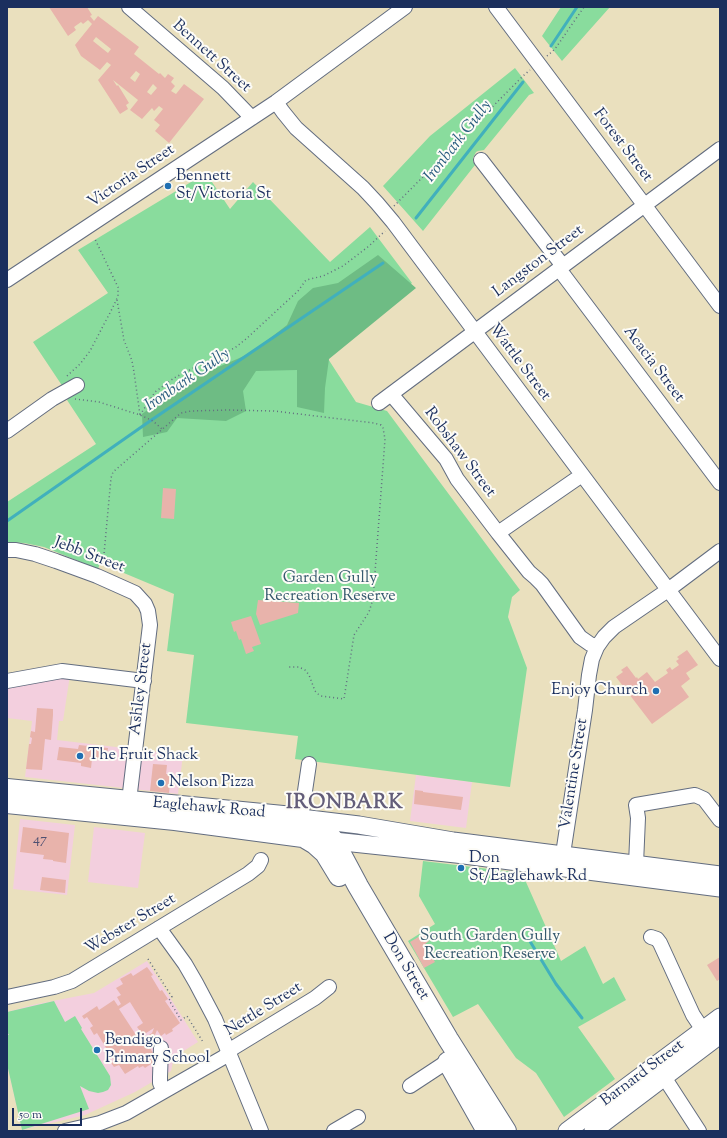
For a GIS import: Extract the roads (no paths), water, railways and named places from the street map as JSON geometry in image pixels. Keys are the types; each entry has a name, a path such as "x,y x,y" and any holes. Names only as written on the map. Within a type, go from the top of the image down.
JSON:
{"highway":[{"name":"Eaglehawk Road","path":"7,789 129,808 175,820 334,841"},
{"name":"Eaglehawk Road","path":"7,803 297,817"},
{"name":"Don Street","path":"297,817 324,831 334,841 358,886 448,1039 506,1131"},
{"name":"Don Street","path":"305,838 321,849 329,859 448,1061 487,1131"}],"main road":[{"name":"Eaglehawk Road","path":"297,817 453,841 720,888"},
{"path":"369,827 369,834 376,846"},
{"name":"Eaglehawk Road","path":"334,841 456,854 636,864 720,875"},
{"name":"Barnard Street","path":"594,1130 703,1030 720,1017"},
{"name":"Barnard Street","path":"567,1131 659,1071 720,1035"}],"street":[{"name":"Bennett Street","path":"129,7 223,88 252,118"},
{"name":"Victoria Street","path":"7,280 276,102 405,7"},
{"name":"Forest Street","path":"496,7 720,306"},
{"name":"Wattle Street","path":"276,102 296,128 363,188 393,222 720,659"},
{"name":"Langston Street","path":"379,403 720,149"},
{"name":"Acacia Street","path":"481,160 720,483"},
{"path":"7,431 61,394 72,382"},
{"name":"Robshaw Street","path":"391,394 446,459 457,479 529,572 542,584 580,637 584,641 597,647"},
{"path":"498,533 582,475"},
{"name":"Jebb Street","path":"7,550 26,552 56,561 128,590 140,598 148,611"},
{"name":"Valentine Street","path":"562,861 585,710 588,675 597,647 614,627 668,590 720,551"},
{"name":"Ashley Street","path":"129,808 150,624 148,611"},
{"path":"7,681 62,671 144,681"},
{"path":"297,817 309,764"},
{"path":"636,864 638,818 636,806 695,795 704,799 720,820"},
{"name":"Webster Street","path":"7,997 68,983 248,874 254,870 261,860"},
{"path":"159,928 178,953 218,1025 261,1131"},
{"path":"652,938 657,938 660,943 694,1015 703,1030"},
{"name":"Nettle Street","path":"65,1131 100,1123 126,1113 229,1053 233,1048 315,998 329,986"},
{"path":"161,1048 160,1083 164,1091"},
{"path":"410,1086 448,1061"},
{"path":"659,1071 699,1131"},
{"path":"334,1131 358,1117"}],"waterway":[{"name":"Ironbark Gully","path":"551,46 577,7"},
{"name":"Ironbark Gully","path":"416,218 523,82"},
{"name":"Ironbark Gully","path":"7,521 150,421 383,263"},
{"path":"528,938 556,984 582,1018"}],"place":[{"name":"Bennett St/Victoria St","path":"168,186"},
{"name":"Enjoy Church","path":"656,691"},
{"name":"The Fruit Shack","path":"80,756"},
{"name":"Nelson Pizza","path":"161,783"},
{"name":"Don St/Eaglehawk Rd","path":"461,868"},
{"name":"Bendigo Primary School","path":"97,1050"}],"district":[{"name":"IRONBARK","path":"345,805"}],"park label":[{"name":"Garden Gully Recreation Reserve","path":"330,588"},
{"name":"South Garden Gully Recreation Reserve","path":"490,946"}]}
